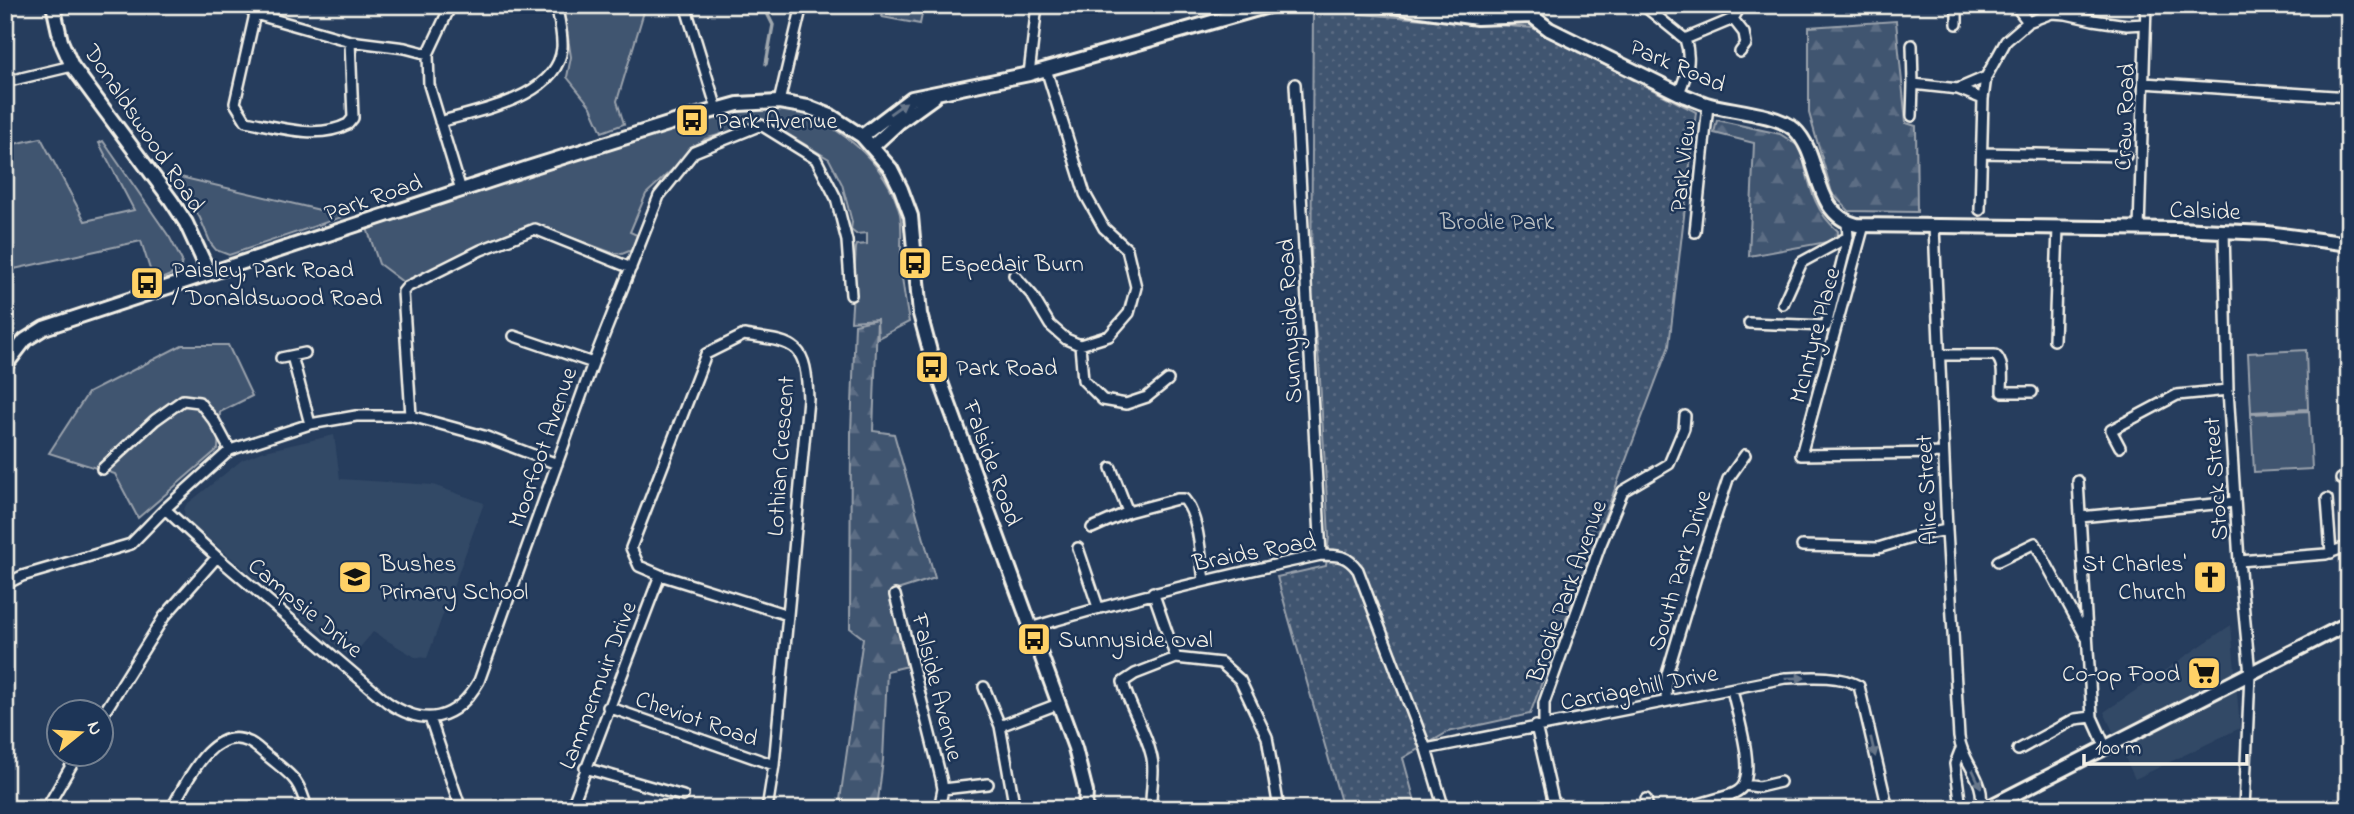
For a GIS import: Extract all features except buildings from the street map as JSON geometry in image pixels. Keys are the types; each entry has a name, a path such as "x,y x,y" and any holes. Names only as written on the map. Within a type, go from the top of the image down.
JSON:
{"street":[{"name":"Donaldswood Road","path":"53,5 61,41 72,66 171,200 186,223 209,273"},
{"path":"244,5 255,14 350,41 405,48 428,54"},
{"path":"451,5 428,54 429,85 461,190"},
{"path":"440,122 530,93 548,78 562,51 556,5"},
{"path":"685,5 716,109"},
{"path":"779,102 802,5"},
{"path":"1028,74 1037,5"},
{"path":"862,136 912,98 1028,74 1272,5"},
{"name":"Park Road","path":"1385,5 1477,18 1531,10 1549,29 1679,93 1708,105 1774,119 1793,128 1806,144 1825,201 1847,223"},
{"path":"1643,5 1685,40 1689,51 1688,70 1679,93"},
{"path":"1685,40 1734,19 1741,5"},
{"path":"1957,5 1957,24"},
{"path":"2015,5 2028,22"},
{"name":"Craw Road","path":"2139,229 2146,5"},
{"path":"1980,210 1986,77 2006,41 2028,22 2052,13 2127,25 2145,24"},
{"path":"255,14 236,103 246,121 309,132 348,124 353,118 350,41"},
{"path":"1734,19 1744,33 1746,44 1740,52"},
{"path":"1912,45 1912,116"},
{"path":"5,82 72,66"},
{"path":"1014,275 1032,295 1050,325 1066,339 1080,345 1110,336 1129,313 1136,287 1127,249 1104,228 1085,194 1046,69"},
{"path":"1958,89 1986,77"},
{"name":"Sunnyside Road","path":"1295,83 1321,555"},
{"path":"2144,83 2349,97"},
{"path":"1913,84 1958,89 1983,99"},
{"path":"873,146 918,108 941,93"},
{"name":"Park Road","path":"5,366 25,340 44,328 716,109 758,102 808,107 831,116 862,136"},
{"name":"Park View","path":"1695,232 1708,105"},
{"name":"Moorfoot Avenue","path":"430,718 453,711 463,704 479,681 593,363 659,196 694,152 761,125 816,159 836,198 848,241 851,295"},
{"name":"Falside Road","path":"862,136 891,169 911,216 922,323 931,355 1075,748 1086,792 1085,809"},
{"path":"1982,153 2126,156"},
{"path":"1749,323 1826,326 1848,237 1847,223 1864,225"},
{"name":"Calside","path":"1864,225 2224,231 2267,233 2349,244"},
{"name":"McIntyre Place","path":"1864,225 1801,455 1943,453"},
{"name":"Alice Street","path":"1934,226 1943,453 1960,751 1955,764 1961,807 1967,809"},
{"path":"2054,340 2058,228"},
{"path":"411,416 403,292 407,287 481,250 535,229 631,268"},
{"name":"Stock Street","path":"2224,231 2228,390 2239,561 2250,674 2244,809"},
{"path":"1783,304 1802,262 1848,237"},
{"name":"Lothian Crescent","path":"744,335 781,341 803,355 807,369 808,399 788,615 660,575 639,566 631,548 706,354 744,335"},
{"name":"Moorfoot Avenue","path":"514,336 593,363"},
{"path":"1080,345 1083,380 1103,400 1126,404 1147,397 1168,380"},
{"path":"281,358 305,353"},
{"path":"1940,355 1995,355 2000,359 2002,392 2032,392"},
{"path":"292,356 310,424"},
{"path":"2120,447 2111,429 2163,401 2177,395 2228,390"},
{"path":"102,469 155,420 183,401 198,402 215,422 230,450"},
{"path":"5,582 131,544 230,450 310,424 356,416 411,416 484,436 557,464"},
{"name":"Brodie Park Avenue","path":"1562,809 1553,800 1540,725 1544,704 1600,546 1623,491 1670,464 1684,428 1685,416"},
{"name":"South Park Drive","path":"1666,701 1667,674 1699,567 1728,479 1745,455"},
{"path":"1111,468 1128,512"},
{"path":"2078,481 2092,717 2106,748"},
{"path":"1092,528 1128,512 1184,499 1189,505 1195,527 1204,580"},
{"path":"2327,499 2331,553"},
{"path":"2080,517 2235,502"},
{"name":"Campsie Drive","path":"165,509 217,557 387,702 413,716 430,718"},
{"path":"1802,546 1878,548 1947,530"},
{"path":"1998,561 2035,543 2089,642"},
{"path":"2239,561 2331,553 2349,546"},
{"path":"1078,548 1098,607"},
{"name":"Braids Road","path":"1030,628 1153,592 1321,555 1340,555 1351,561 1358,570 1426,749 1444,809"},
{"path":"113,698 164,617 217,557"},
{"name":"Lammermuir Drive","path":"571,809 660,575"},
{"path":"1153,592 1176,658"},
{"name":"Falside Avenue","path":"895,595 943,789 939,809"},
{"path":"767,809 774,765 788,615"},
{"path":"1983,809 2007,802 2348,624"},
{"path":"1151,809 1153,757 1128,702 1123,682 1135,674 1176,658 1221,663 1240,680 1267,737 1279,809"},
{"name":"Carriagehill Drive","path":"1426,749 1784,678 1820,677 1852,682 1859,686 1888,809"},
{"path":"984,687 1000,726 1013,798"},
{"path":"1681,809 1738,792 1744,785 1748,766 1732,689"},
{"path":"1000,726 1058,704"},
{"name":"Cheviot Road","path":"608,707 774,765"},
{"path":"2018,750 2075,719 2092,717"},
{"path":"430,718 461,809"},
{"path":"171,809 202,757 215,744 239,739 249,742 295,778 307,809"},
{"name":"Alice Street","path":"1960,751 1969,762 1984,795 1983,809"},
{"path":"46,809 70,768"},
{"path":"585,768 683,796"},
{"path":"1744,785 1759,787 1780,782"},
{"name":"Falside Avenue","path":"943,789 988,784"}],"shaded area":[{"name":"Bushes Primary School","path":"334,435 340,479 433,485 484,503 427,658 415,657 373,632 351,658 185,519 186,505 242,460 261,452"},
{"path":"2231,625 2240,728 2135,779 2104,712"}],"green space":[{"path":"563,5 646,5 617,101 624,124 602,132 591,107 567,77 571,57"},
{"path":"885,5 924,5 920,24 882,17"},
{"name":"Brodie Park","path":"1313,10 1533,28 1696,112 1669,346 1530,714 1448,732 1403,758 1417,809 1343,809 1277,577 1326,566 1329,537 1319,362 1311,290"},
{"path":"1896,21 1906,123 1916,126 1917,212 1849,211 1832,193 1809,113 1809,27"},
{"path":"748,107 781,107 820,121 855,145 883,176 900,214 901,269 909,322 878,338 877,319 851,321 856,248 857,245 867,244 867,233 856,234 851,230 852,222 842,184 829,159 766,121 705,139 646,194 630,232 637,235 632,250 622,254 532,223 403,282 379,264 367,228 669,128"},
{"path":"1717,120 1780,134 1800,147 1816,203 1838,231 1838,240 1749,256 1754,143 1714,133"},
{"path":"41,138 85,221 134,210 99,143 103,141 170,238 182,261 180,271 154,282 141,241 5,271 5,146"},
{"path":"176,176 345,216 229,255 216,250 211,244 200,218"},
{"path":"877,319 873,431 894,434 935,578 891,592 908,666 887,671 883,760 877,809 849,809 850,802 840,800 863,638 850,628 851,433 855,324"},
{"path":"182,345 228,345 252,396 220,412 218,449 138,518 115,474 49,453 88,393"},
{"path":"2306,350 2308,409 2251,412 2248,353"},
{"path":"2309,411 2312,469 2254,472 2251,414"}],"waterway":[{"path":"763,5 773,25 766,64"}],"place":[{"name":"Park Avenue","path":"692,120"},
{"name":"Espedair Burn","path":"915,263"},
{"name":"Paisley, Park Road / Donaldswood Road","path":"147,283"},
{"name":"Park Road","path":"932,367"},
{"name":"Bushes Primary School","path":"355,577"},
{"name":"St Charles' Church","path":"2210,577"},
{"name":"Sunnyside Oval","path":"1034,639"},
{"name":"Co-op Food","path":"2204,673"}]}
